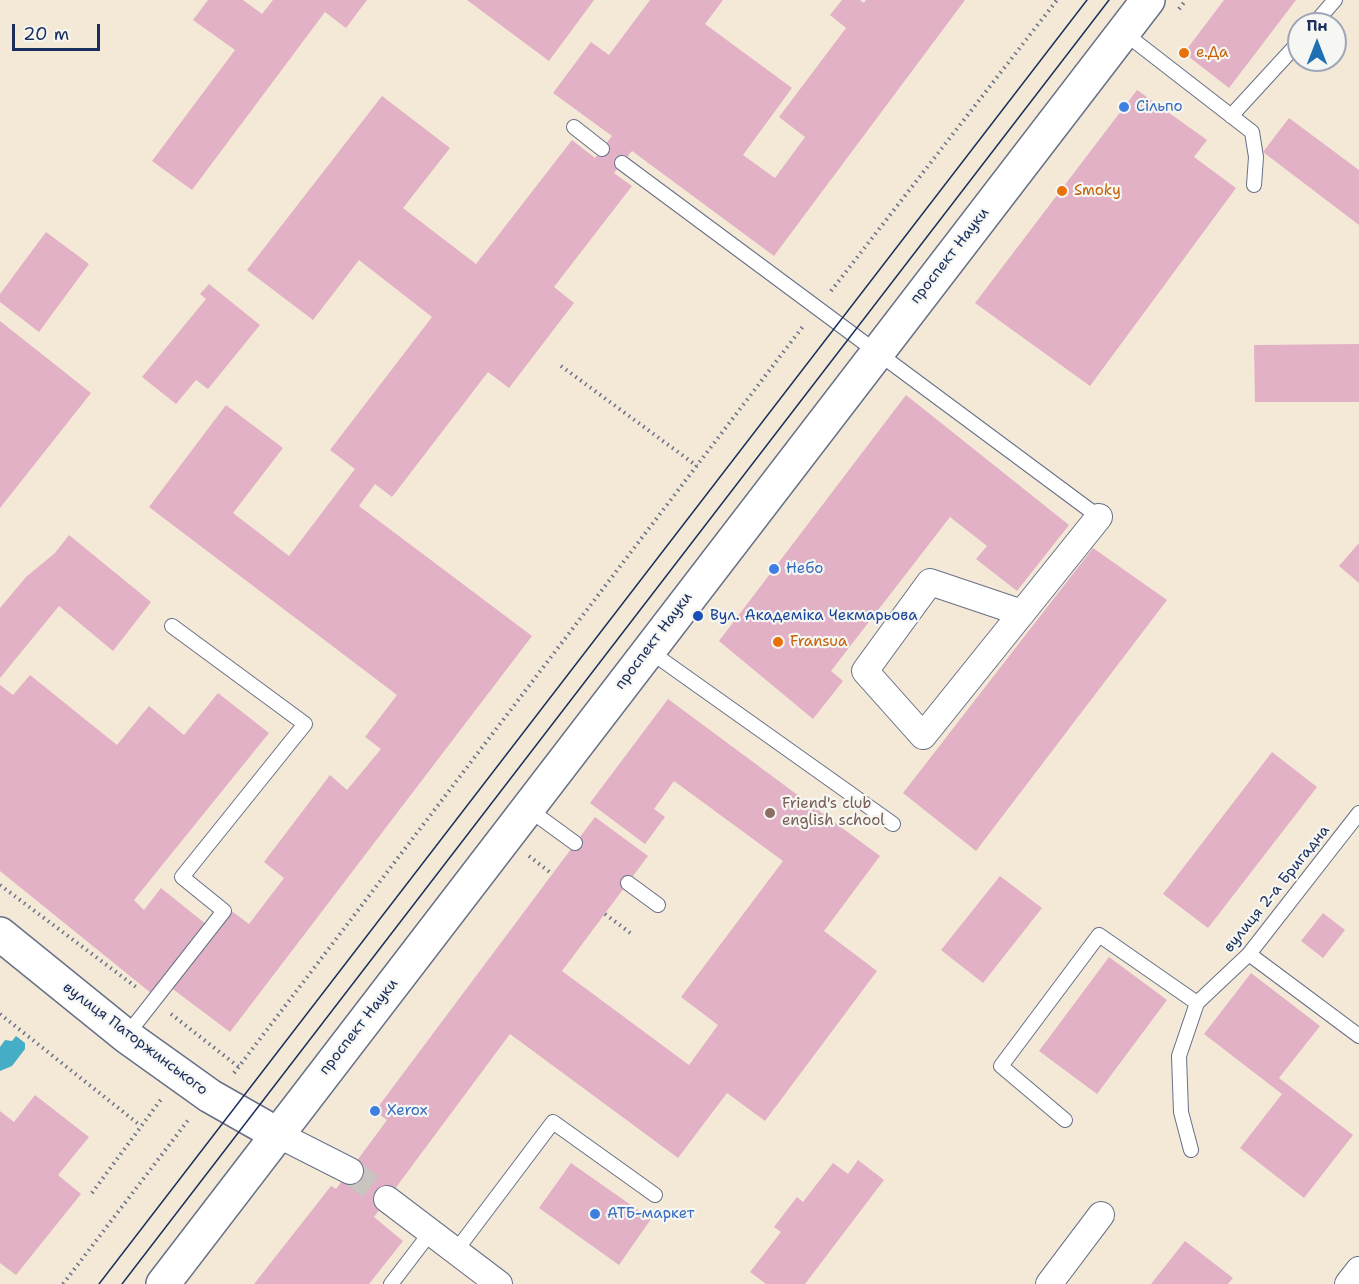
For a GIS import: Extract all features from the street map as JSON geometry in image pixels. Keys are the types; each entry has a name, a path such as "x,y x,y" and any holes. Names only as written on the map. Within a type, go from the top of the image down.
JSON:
{"main road":[{"name":"проспект Науки","path":"163,1284 875,352 1148,0"},
{"name":"вулиця Паторжинського","path":"0,934 126,1036 201,1106 277,1134"}],"street":[{"path":"1022,613 930,582 865,671 923,736 1100,517"},
{"path":"277,1134 350,1170"},
{"path":"387,1198 499,1284"},
{"path":"1049,1284 1101,1215"},
{"path":"1348,1284 1359,1270"}],"lane":[{"path":"1324,12 1335,0"},
{"path":"1123,32 1252,132 1256,157 1254,185"},
{"path":"1231,116 1287,55"},
{"path":"574,128 602,149"},
{"path":"622,163 1100,517"},
{"path":"126,1036 224,911 182,877 305,724 172,626"},
{"path":"648,650 893,824"},
{"path":"527,808 575,843"},
{"name":"вулиця 2-а Бригадна","path":"1191,1150 1181,1112 1179,1056 1197,1003 1249,954 1359,813"},
{"path":"628,883 658,905"},
{"path":"1065,1120 1001,1066 1100,935 1197,1003"},
{"path":"1249,954 1359,1036"},
{"path":"455,1252 553,1122 655,1195"},
{"path":"391,1284 430,1233"}],"path":[{"path":"63,1284 201,1106 240,1068 817,309 1057,0"},
{"path":"561,366 697,466"},
{"path":"0,885 240,1068"},
{"path":"605,914 633,935"},
{"path":"0,1014 141,1126"},
{"path":"92,1193 165,1094"}],"water":[{"path":"16,1036 25,1043 25,1049 12,1066 0,1071 0,1047 5,1040 12,1041"}],"building":[{"path":"208,0 243,0 262,14 273,0 367,0 346,28 325,12 192,190 152,161 235,50 193,20"},
{"path":"467,0 594,0 549,61"},
{"path":"650,0 723,0 705,24 792,88 743,155 775,178 805,137 779,117 846,28 830,15 842,0 860,0 864,3 866,0 965,0 774,256 632,151 614,173 632,186 554,287 574,303 509,388 488,372 392,497 375,484 359,506 532,636 230,1032 170,987 229,909 249,924 284,878 264,862 330,775 347,790 381,749 365,737 397,695 149,507 226,405 283,448 233,513 289,556 355,469 330,450 432,317 359,260 313,320 247,270 382,96 450,148 403,208 476,264 572,140 595,158 612,136 553,93 591,42 609,55"},
{"path":"1224,0 1296,0 1229,88 1184,53"},
{"path":"1137,90 1207,140 1194,157 1236,188 1090,386 975,303"},
{"path":"1289,118 1359,170 1359,225 1263,152"},
{"path":"46,232 89,264 39,332 0,302 0,294"},
{"path":"209,284 260,325 208,389 196,380 176,404 142,377 206,299 200,294"},
{"path":"0,321 91,393 0,508"},
{"path":"1359,344 1359,402 1255,402 1254,345"},
{"path":"906,395 1069,525 1017,591 976,559 987,546 950,517 831,671 843,681 813,719 719,641"},
{"path":"69,535 151,602 113,651 59,606 0,678 0,608 26,577 55,553"},
{"path":"1359,543 1359,583 1339,566"},
{"path":"1093,548 1167,600 976,851 903,793"},
{"path":"30,675 117,745 149,706 184,735 218,693 269,733 134,900 144,910 161,888 207,925 151,993 0,871 0,685 13,695"},
{"path":"668,699 880,856 824,931 877,971 765,1121 727,1093 678,1158 510,1034 374,1217 403,1241 369,1284 254,1284 331,1186 336,1189 387,1120 375,1111 595,817 648,856 562,971 689,1065 718,1025 681,997 783,861 674,781 654,809 665,817 645,844 590,803"},
{"path":"1272,752 1317,787 1208,928 1163,894"},
{"path":"1000,876 1042,908 983,983 941,950"},
{"path":"1323,913 1345,930 1323,958 1301,941"},
{"path":"1109,957 1167,1000 1097,1094 1039,1051"},
{"path":"1251,973 1320,1026 1279,1078 1353,1135 1304,1198 1240,1148 1282,1094 1204,1034"},
{"path":"35,1095 89,1137 58,1175 81,1194 16,1275 0,1263 0,1111 14,1122"},
{"path":"858,1160 884,1180 805,1284 766,1284 750,1272 781,1232 774,1227 797,1197 803,1202 833,1163 848,1174"},
{"name":"АТБ-маркет","path":"571,1163 651,1219 619,1265 539,1208"},
{"path":"1185,1241 1233,1278 1228,1284 1151,1284"}],"tunnel":[{"path":"350,1171 387,1199"}],"tram line":[{"path":"99,1284 1087,0"},
{"path":"122,1284 1109,0"}],"place":[{"name":"е.Да","path":"1184,53"},
{"name":"Сільпо","path":"1124,107"},
{"name":"Smoky","path":"1062,191"},
{"name":"Небо","path":"774,569"},
{"name":"Вул. Академіка Чекмарьова","path":"698,616"},
{"name":"Fransua","path":"778,642"},
{"name":"Friend's club english school","path":"770,813"},
{"name":"Xerox","path":"375,1111"},
{"name":"АТБ-маркет","path":"595,1214"}]}
